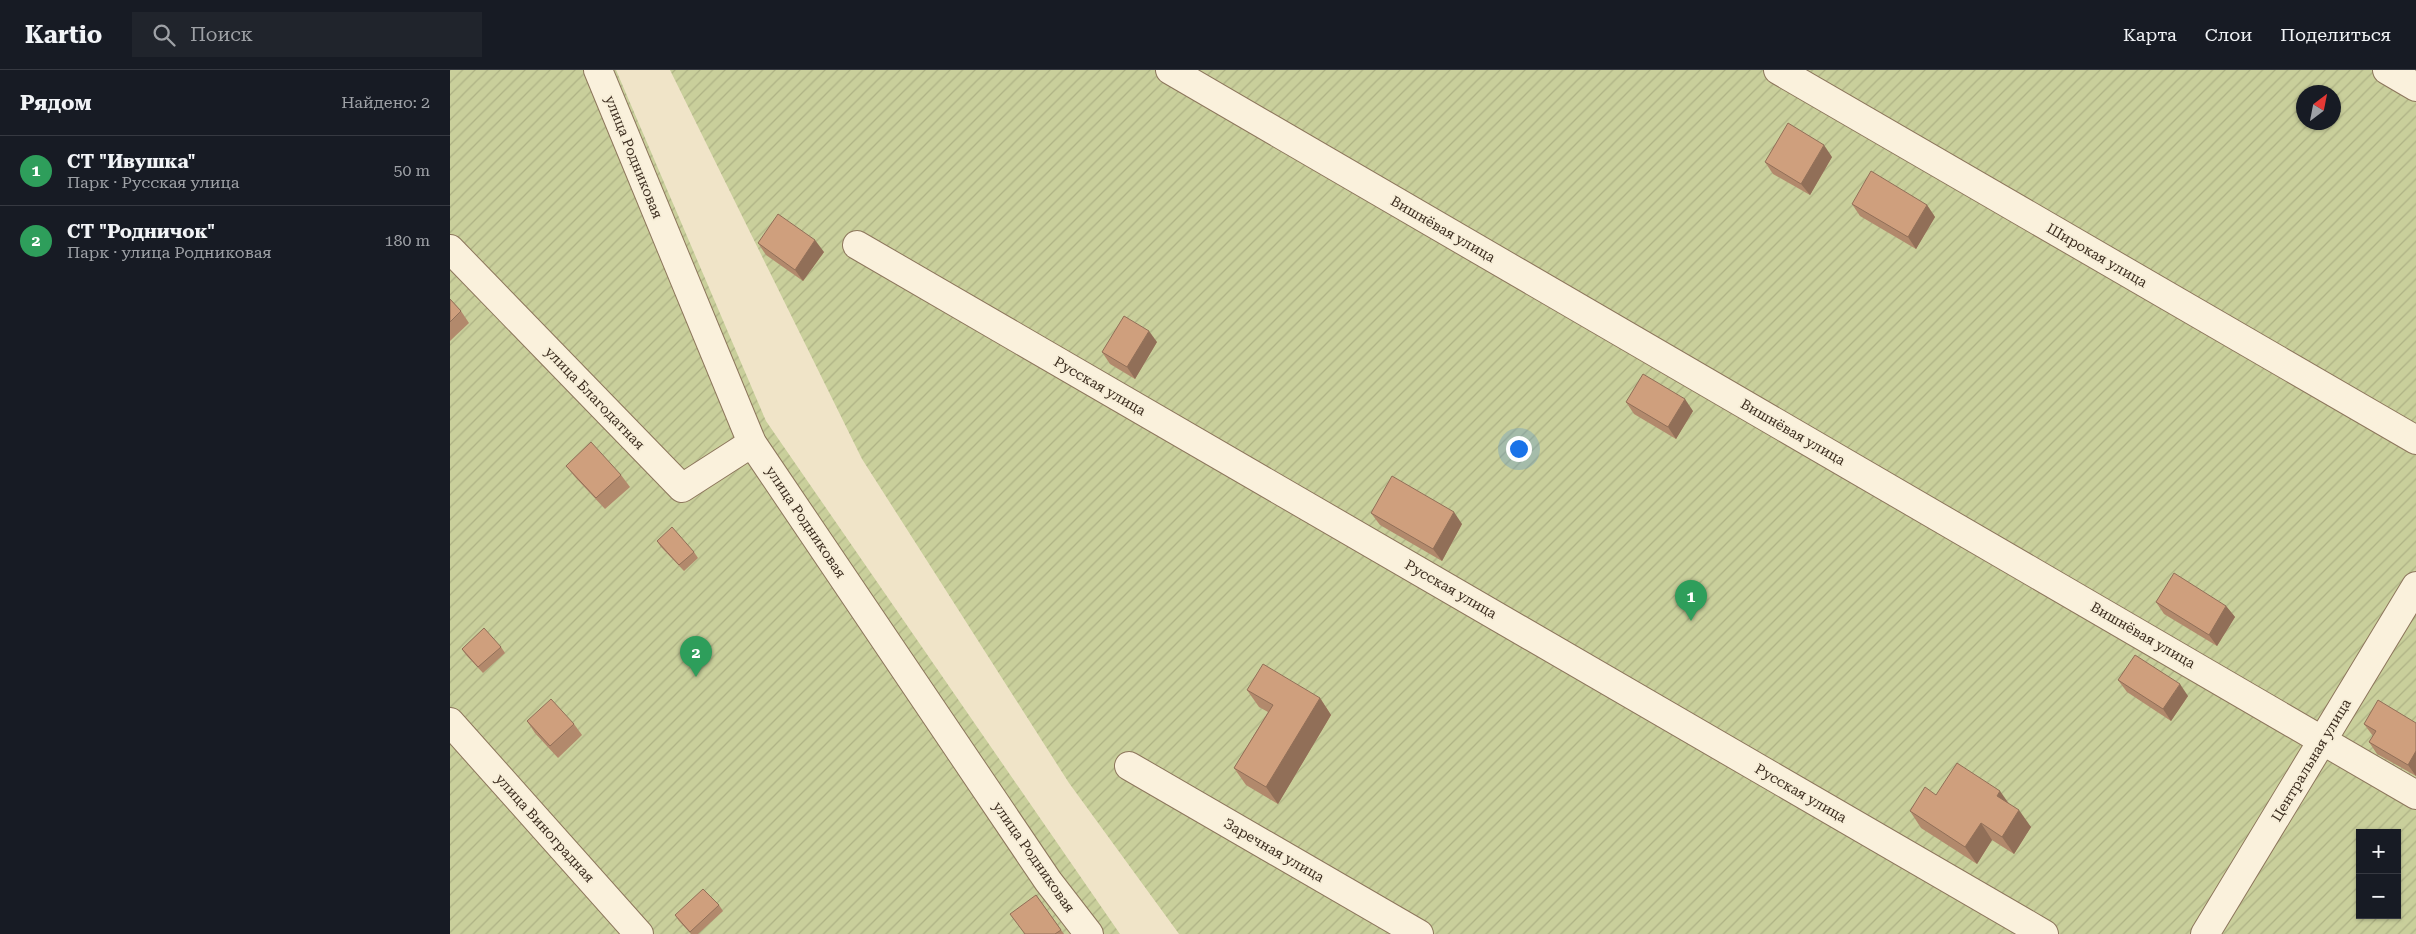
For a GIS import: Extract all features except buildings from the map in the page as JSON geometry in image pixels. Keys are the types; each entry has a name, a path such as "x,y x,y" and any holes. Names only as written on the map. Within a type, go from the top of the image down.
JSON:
{"street":[{"name":"улица Родниковая","path":"598,70 752,443 1048,881 1089,934"},
{"name":"Вишнёвая улица","path":"1170,70 2416,795"},
{"name":"Широкая улица","path":"1778,70 2416,440"},
{"path":"2387,70 2416,87"},
{"name":"Русская улица","path":"857,245 2044,934"},
{"name":"улица Благодатная","path":"450,249 682,488 752,443"},
{"name":"Центральная улица","path":"2206,934 2416,586"},
{"name":"улица Виноградная","path":"450,722 639,934"},
{"name":"Заречная улица","path":"1129,766 1419,934"}],"green space":[{"path":"450,70 616,70 766,421 1120,934 450,934"},
{"path":"670,70 2416,70 2416,934 1179,934 1069,783 862,459"}],"place":[{"name":"СТ \"Ивушка\"","path":"1691,621"},
{"name":"СТ \"Родничок\"","path":"696,677"}]}
